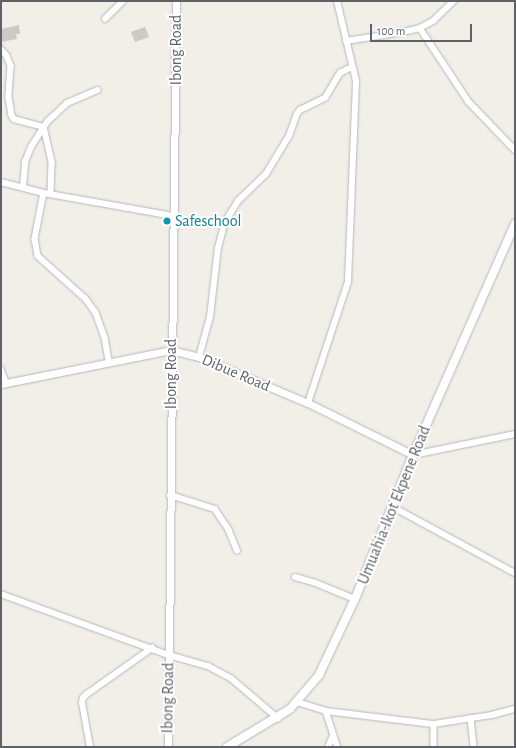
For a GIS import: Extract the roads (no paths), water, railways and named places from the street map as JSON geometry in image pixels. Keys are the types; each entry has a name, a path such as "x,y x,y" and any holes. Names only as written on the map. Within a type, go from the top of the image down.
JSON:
{"main road":[{"name":"Umuahia-Ikot Ekpene Road","path":"227,747 278,718 297,702 319,675 356,599 413,455 515,224"}],"street":[{"path":"106,19 123,1"},
{"name":"Ibong Road","path":"168,747 171,350 176,1"},
{"path":"308,403 348,282 356,81 337,1"},
{"path":"346,41 420,28 433,21 454,1"},
{"path":"420,28 469,102 515,150"},
{"path":"1,49 7,56 11,66 9,97 12,116 14,119 44,127"},
{"path":"199,357 210,317 218,248 225,222 238,201 266,174 289,136 297,114 300,110 325,98 340,73 352,67"},
{"path":"24,187 25,162 31,147 44,127 67,103 97,90"},
{"path":"44,127 52,163 51,194"},
{"path":"1,182 44,193 173,216"},
{"path":"44,193 35,239 38,256 77,290 96,313 105,338 109,361"},
{"name":"Dibue Road","path":"3,384 109,361 171,350 199,357 308,403 413,455"},
{"path":"1,369 3,384"},
{"path":"413,455 515,434"},
{"path":"170,495 214,509 229,530 236,550"},
{"path":"393,507 515,573"},
{"path":"295,577 316,583 356,599"},
{"path":"1,594 169,655 208,666 224,673 278,718"},
{"path":"90,747 82,703 83,698 152,648"},
{"path":"297,702 326,711 434,724 515,709"},
{"path":"326,711 333,736 338,747"},
{"path":"471,718 474,747"},
{"path":"434,724 434,747"},
{"path":"328,747 333,736"}],"place":[{"name":"Safeschool","path":"167,221"}]}
